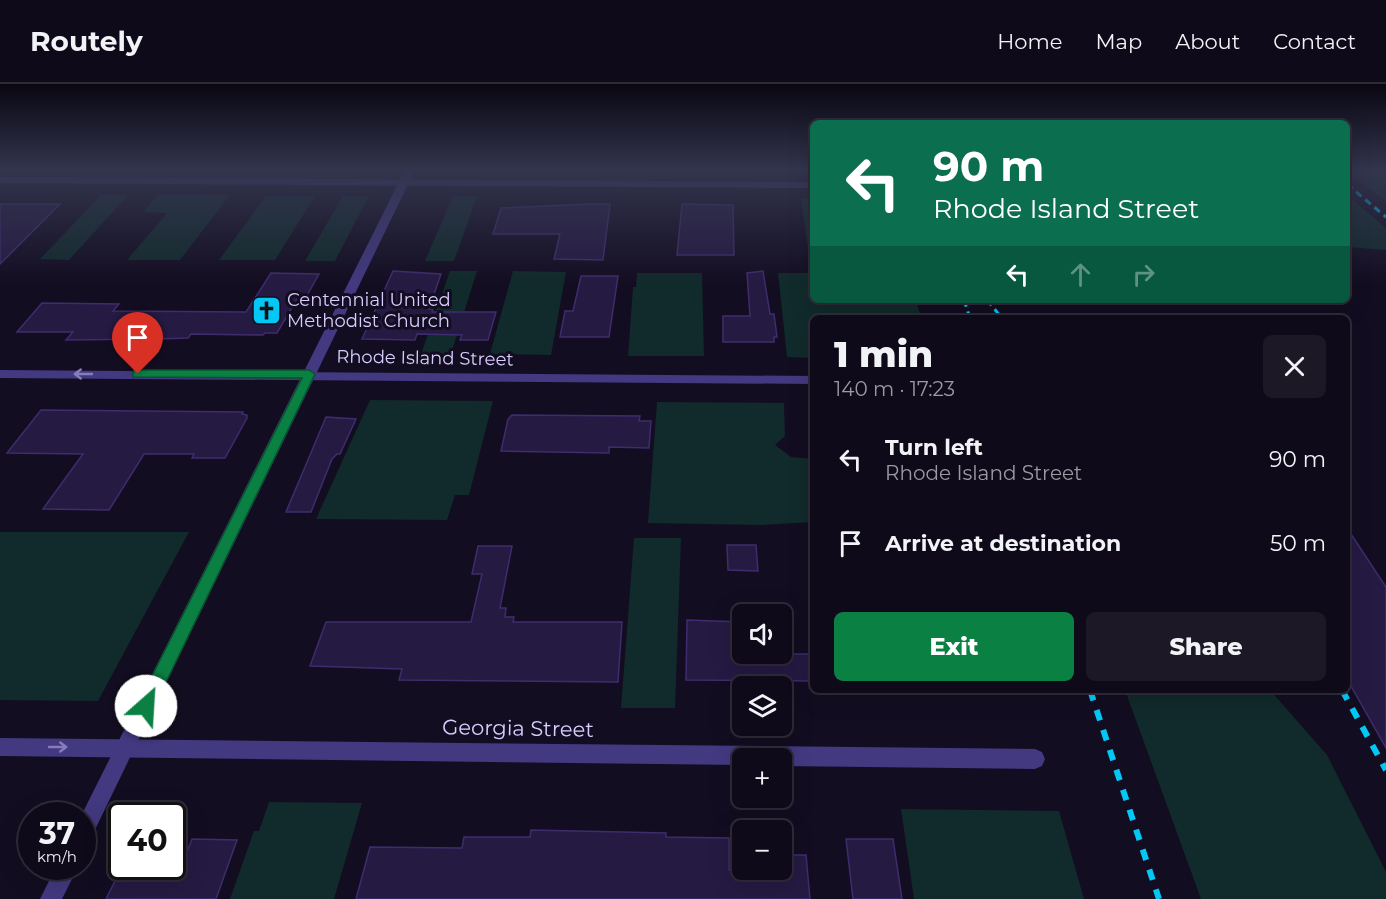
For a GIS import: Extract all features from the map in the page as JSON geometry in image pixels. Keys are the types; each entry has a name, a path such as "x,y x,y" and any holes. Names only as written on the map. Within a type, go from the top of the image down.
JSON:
{"street":[{"path":"96,807 391,208"},
{"name":"Rhode Island Street","path":"0,374 309,374 810,380"},
{"name":"Georgia Street","path":"0,747 1035,759"},
{"path":"51,899 60,880"}],"green space":[{"path":"89,208 116,208 69,260 40,259"},
{"path":"146,208 220,208 180,260 127,260 167,213 143,212"},
{"path":"257,208 307,208 275,260 219,260"},
{"path":"336,208 363,208 335,261 305,261"},
{"path":"448,208 473,208 454,261 425,261"},
{"path":"802,208 810,208 810,262"},
{"path":"1350,208 1362,208 1386,228 1386,250 1350,247"},
{"path":"450,271 477,271 451,354 421,354"},
{"path":"513,271 566,272 551,355 490,354"},
{"path":"637,273 702,273 704,356 628,356 633,287 636,287"},
{"path":"778,273 810,273 810,303 917,303 920,315 810,315 810,358 787,357"},
{"path":"370,400 493,401 469,495 455,495 447,520 316,519"},
{"path":"657,402 784,403 785,436 775,445 791,457 810,459 810,522 762,525 648,523"},
{"path":"0,532 189,532 98,701 0,700"},
{"path":"634,538 681,538 675,708 621,708"},
{"path":"1126,693 1273,693 1327,755 1386,872 1386,899 1201,899"},
{"path":"269,802 362,803 334,899 230,899 254,831 259,831"},
{"path":"901,809 1059,811 1084,899 914,899"}],"building":[{"path":"0,208 56,208 0,264"},
{"path":"501,208 609,208 603,260 554,259 560,234 493,234"},
{"path":"682,208 733,208 734,255 677,255"},
{"path":"393,271 441,274 429,309 433,309 432,312 496,312 488,340 460,340 462,335 417,334 415,340 362,339"},
{"path":"763,271 770,314 774,314 777,337 774,337 774,342 723,342 723,316 750,316 747,273"},
{"path":"271,273 319,274 305,299 297,299 277,333 263,335 191,334 188,338 66,340 73,332 17,332 42,303 119,304 113,311 246,312"},
{"path":"581,276 618,276 609,337 560,337 565,311 573,311"},
{"path":"41,410 243,412 242,414 247,415 247,418 225,458 192,458 194,454 144,454 109,510 43,509 83,454 7,453"},
{"path":"512,415 640,416 639,421 651,421 649,448 609,447 609,453 501,451 508,419"},
{"path":"326,417 356,419 340,454 332,459 311,512 286,512"},
{"path":"1350,533 1386,587 1386,748 1350,684"},
{"path":"727,545 756,545 758,571 728,570"},
{"path":"478,546 512,546 500,608 506,608 505,617 514,617 513,622 622,622 618,682 399,680 402,669 310,666 326,622 471,622 482,574 472,574"},
{"path":"687,620 732,622 732,664 792,664 792,654 810,654 810,681 792,681 792,676 732,676 732,680 686,680"},
{"path":"531,830 666,833 666,837 729,838 729,870 732,870 732,880 792,880 792,855 806,855 810,899 356,899 370,847 462,848 464,837 530,837"},
{"path":"192,839 237,840 216,899 106,899 116,880 186,880 187,852"},
{"path":"846,839 893,839 902,899 853,899"}],"railway":[{"path":"1375,208 1386,217"},
{"path":"965,303 969,315"},
{"path":"990,303 1000,315"},
{"path":"1091,693 1159,899"},
{"path":"1344,693 1386,770"}],"place":[{"name":"Centennial United Methodist Church","path":"266,310"}],"route":[{"path":"138,374 309,374 146,706"}]}
